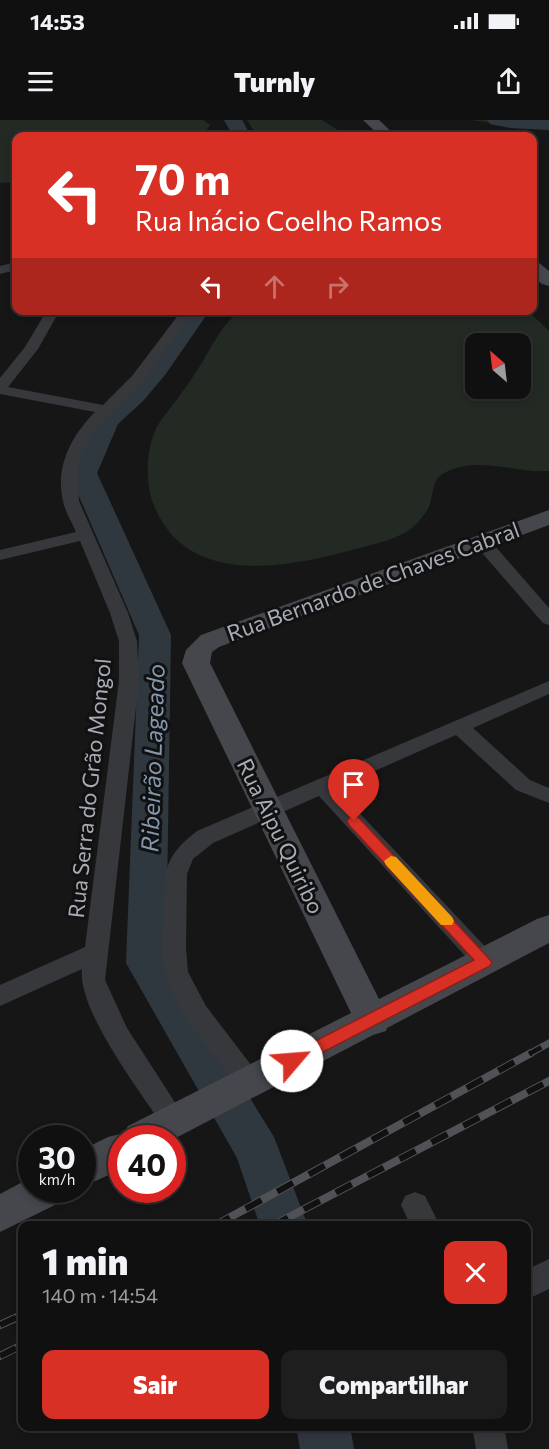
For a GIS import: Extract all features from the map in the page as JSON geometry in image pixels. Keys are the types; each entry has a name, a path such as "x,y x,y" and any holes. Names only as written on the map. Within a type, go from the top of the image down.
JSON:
{"street":[{"path":"370,120 384,132"},
{"path":"51,315 31,349 0,389 108,410"},
{"name":"Rua Serra do Grão Mongol","path":"183,1116 110,1021 98,998 93,980 129,681 128,641 119,613 71,501 70,462 86,430 108,410 152,361 185,315"},
{"name":"Rua Bernardo de Chaves Cabral","path":"199,650 210,640 549,517"},
{"path":"0,555 85,535"},
{"path":"482,542 549,619"},
{"name":"Rua Aipu Quiribo","path":"199,650 196,663 373,1021"},
{"path":"243,1086 189,999 177,973 174,954 176,868 184,853 205,837 549,687"},
{"path":"458,726 523,785 549,796"},
{"path":"322,786 484,962"},
{"path":"166,1125 373,1021 549,928"},
{"path":"0,996 95,953"},
{"path":"0,1214 21,1203"},
{"path":"531,1283 549,1273"},
{"path":"489,1431 492,1449"}],"shaded area":[{"path":"0,120 203,120 210,125 206,132 12,132 12,182 0,183"},
{"path":"247,120 322,120 341,132 254,132"},
{"path":"470,120 549,120 549,124 521,126"},
{"path":"235,315 532,315 549,331 549,471 484,465 458,467 441,475 435,483 427,510 408,531 379,543 322,558 265,566 237,565 211,559 187,548 168,530 153,503 148,483 148,461 156,429 192,379 223,328"}],"waterway":[{"name":"Ribeirão Lageado","path":"233,120 240,132"},
{"path":"496,120 549,125"},
{"name":"Ribeirão Lageado","path":"195,315 135,395 106,421 83,473 155,635 146,963 258,1151 282,1221"},
{"name":"Ribeirão Lageado","path":"324,1431 327,1449"}],"railway":[{"path":"529,1054 549,1043"},
{"path":"223,1221 531,1053"},
{"path":"282,1221 549,1081"},
{"path":"0,1325 18,1317"},
{"path":"0,1356 18,1347"}],"slow traffic":[{"path":"391,861 447,921"}],"route":[{"path":"292,1061 484,962 354,821"}]}
